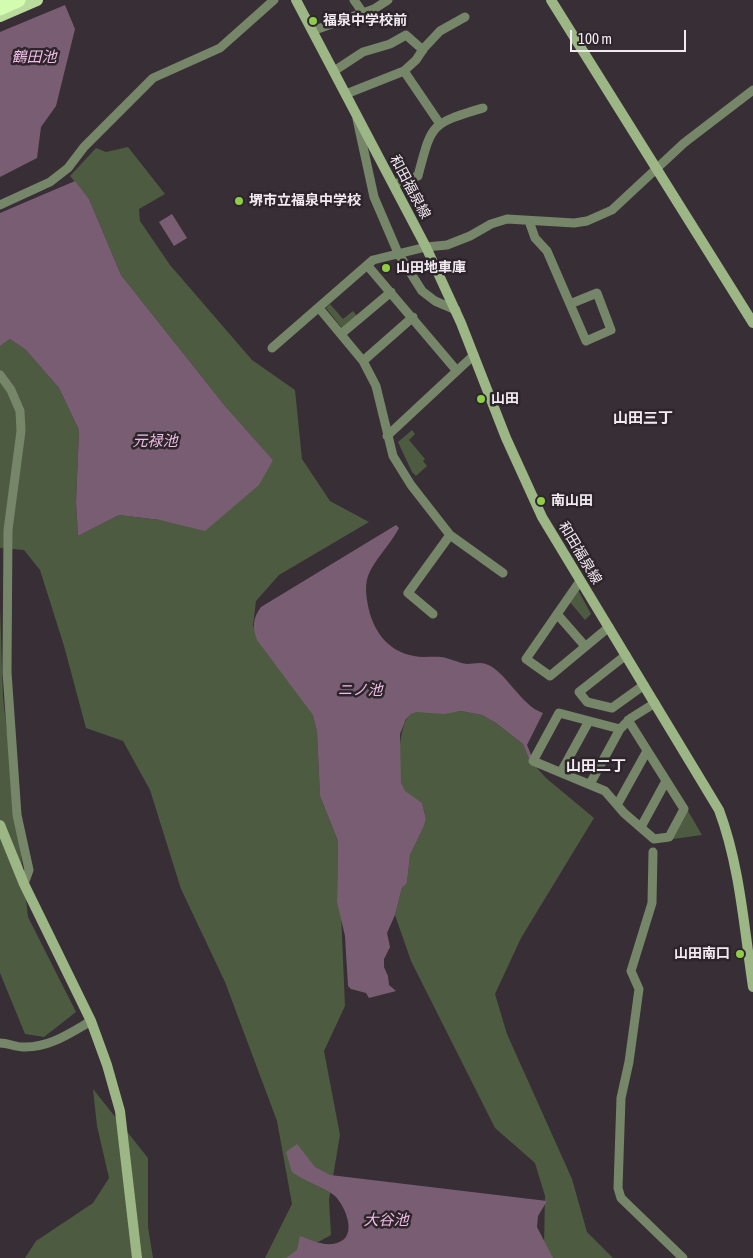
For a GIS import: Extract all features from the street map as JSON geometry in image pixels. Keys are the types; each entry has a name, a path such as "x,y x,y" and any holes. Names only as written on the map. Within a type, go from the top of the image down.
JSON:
{"highway":[{"path":"0,8 18,0"}],"main road":[{"path":"0,16 38,0"},
{"name":"和田福泉線","path":"296,0 394,184 456,310 506,438 539,511 708,791 726,829 736,873 753,988"},
{"path":"551,0 753,323"},
{"path":"0,825 24,884 91,1021 107,1065 120,1111 137,1258"}],"street":[{"path":"0,205 50,182 68,168 84,147 154,78 220,48 274,0"},
{"path":"354,0 362,13"},
{"path":"312,31 362,13 388,0"},
{"path":"346,94 404,71 416,60 440,31 465,17"},
{"path":"334,71 363,52 390,44 406,35 423,50"},
{"path":"404,71 440,124"},
{"path":"272,348 373,260 398,253 447,244 470,236 491,224 507,219 574,223 587,221 612,210 684,143 753,90"},
{"path":"394,184 418,176 429,137 440,124 449,118 483,108"},
{"path":"355,112 374,197 398,253 422,291 435,301 456,310"},
{"path":"529,221 535,238 547,250 570,304 586,341 611,330 597,294 570,304"},
{"path":"367,265 457,371"},
{"path":"340,334 391,292"},
{"path":"319,308 363,362 376,386 393,456 411,486 450,535 503,573"},
{"path":"363,362 413,317"},
{"path":"387,436 474,355"},
{"path":"0,375 11,390 20,411 21,431 8,530 7,672 17,815 28,870 24,884"},
{"path":"433,614 408,593 450,535"},
{"path":"580,581 526,659 550,676 609,627"},
{"path":"557,614 585,646"},
{"path":"626,655 579,692 587,702 612,708 644,685"},
{"path":"590,784 620,729 628,720 655,703"},
{"path":"620,729 559,713 534,761 605,791 617,805 654,839 669,837 684,809 628,720"},
{"path":"561,772 589,721"},
{"path":"617,805 647,751"},
{"path":"641,827 666,781"},
{"path":"653,852 652,903 631,971 639,990 629,1062 621,1098 618,1188 621,1198 683,1258"},
{"path":"0,1043 9,1043 22,1047 56,1042 91,1021"}],"green space":[{"path":"128,147 165,194 139,209 140,221 170,265 252,360 295,390 302,459 330,501 369,522 279,575 256,601 253,626 313,714 317,732 320,796 338,841 337,902 341,913 345,1006 324,1051 340,1135 329,1200 331,1235 289,1258 265,1258 292,1204 277,1121 225,982 181,889 150,790 123,741 86,728 64,646 40,570 24,550 0,548 0,346 10,339 26,350 59,388 79,430 76,502 78,536 119,515 160,520 273,460 225,406 121,275 89,199 70,176 96,148 106,152"},
{"path":"330,304 343,319 353,311 357,316 342,328 326,308"},
{"path":"412,430 415,434 409,440 425,459 423,461 427,466 416,476 412,472 398,442"},
{"path":"578,590 591,614 585,620 569,601"},
{"path":"0,607 3,697 28,917 76,1012 44,1037 25,1034 0,973"},
{"path":"461,711 482,715 496,723 523,744 529,759 546,778 594,818 521,938 495,994 507,1034 572,1179 587,1232 613,1258 552,1258 544,1246 545,1196 535,1163 495,1128 411,961 395,915 402,888 407,883 410,855 426,819 422,803 409,795 403,789 401,783 399,762 403,727 411,714 415,712"},
{"path":"688,811 702,835 673,839"},
{"path":"93,1089 148,1158 148,1227 153,1258 25,1258 36,1241 93,1203 109,1178 97,1126"}],"water":[{"name":"鶴田池","path":"65,5 75,29 56,106 41,127 37,158 0,177 0,32"},
{"name":"元禄池","path":"75,181 89,199 121,275 225,406 273,460 259,485 205,531 160,520 119,515 78,536 76,502 79,430 59,388 26,350 10,339 0,346 0,213"},
{"path":"172,214 187,238 174,246 159,222"},
{"name":"ニノ池","path":"396,525 399,528 374,564 366,585 370,614 381,636 398,651 417,657 438,657 460,663 486,664 500,673 527,703 543,713 527,745 532,757 529,759 523,744 496,723 482,715 461,711 444,714 417,712 411,714 406,719 400,734 401,783 405,791 422,803 426,819 410,855 407,883 402,888 395,915 387,933 390,947 384,959 384,967 389,985 396,991 369,998 366,993 351,989 348,986 345,936 337,902 338,841 320,796 317,732 313,715 257,640 254,622 261,607"},
{"name":"大谷池","path":"297,1144 315,1167 330,1175 547,1201 538,1216 537,1227 553,1258 286,1258 297,1250 300,1236 332,1244 343,1240 349,1229 346,1215 336,1197 292,1172 286,1152"}],"place":[{"name":"福泉中学校前","path":"313,21"},
{"name":"堺市立福泉中学校","path":"239,201"},
{"name":"山田地車庫","path":"386,268"},
{"name":"山田","path":"481,399"},
{"name":"南山田","path":"541,501"},
{"name":"山田南口","path":"740,954"}],"district":[{"name":"山田三丁","path":"643,418"},
{"name":"山田二丁","path":"596,766"}]}
